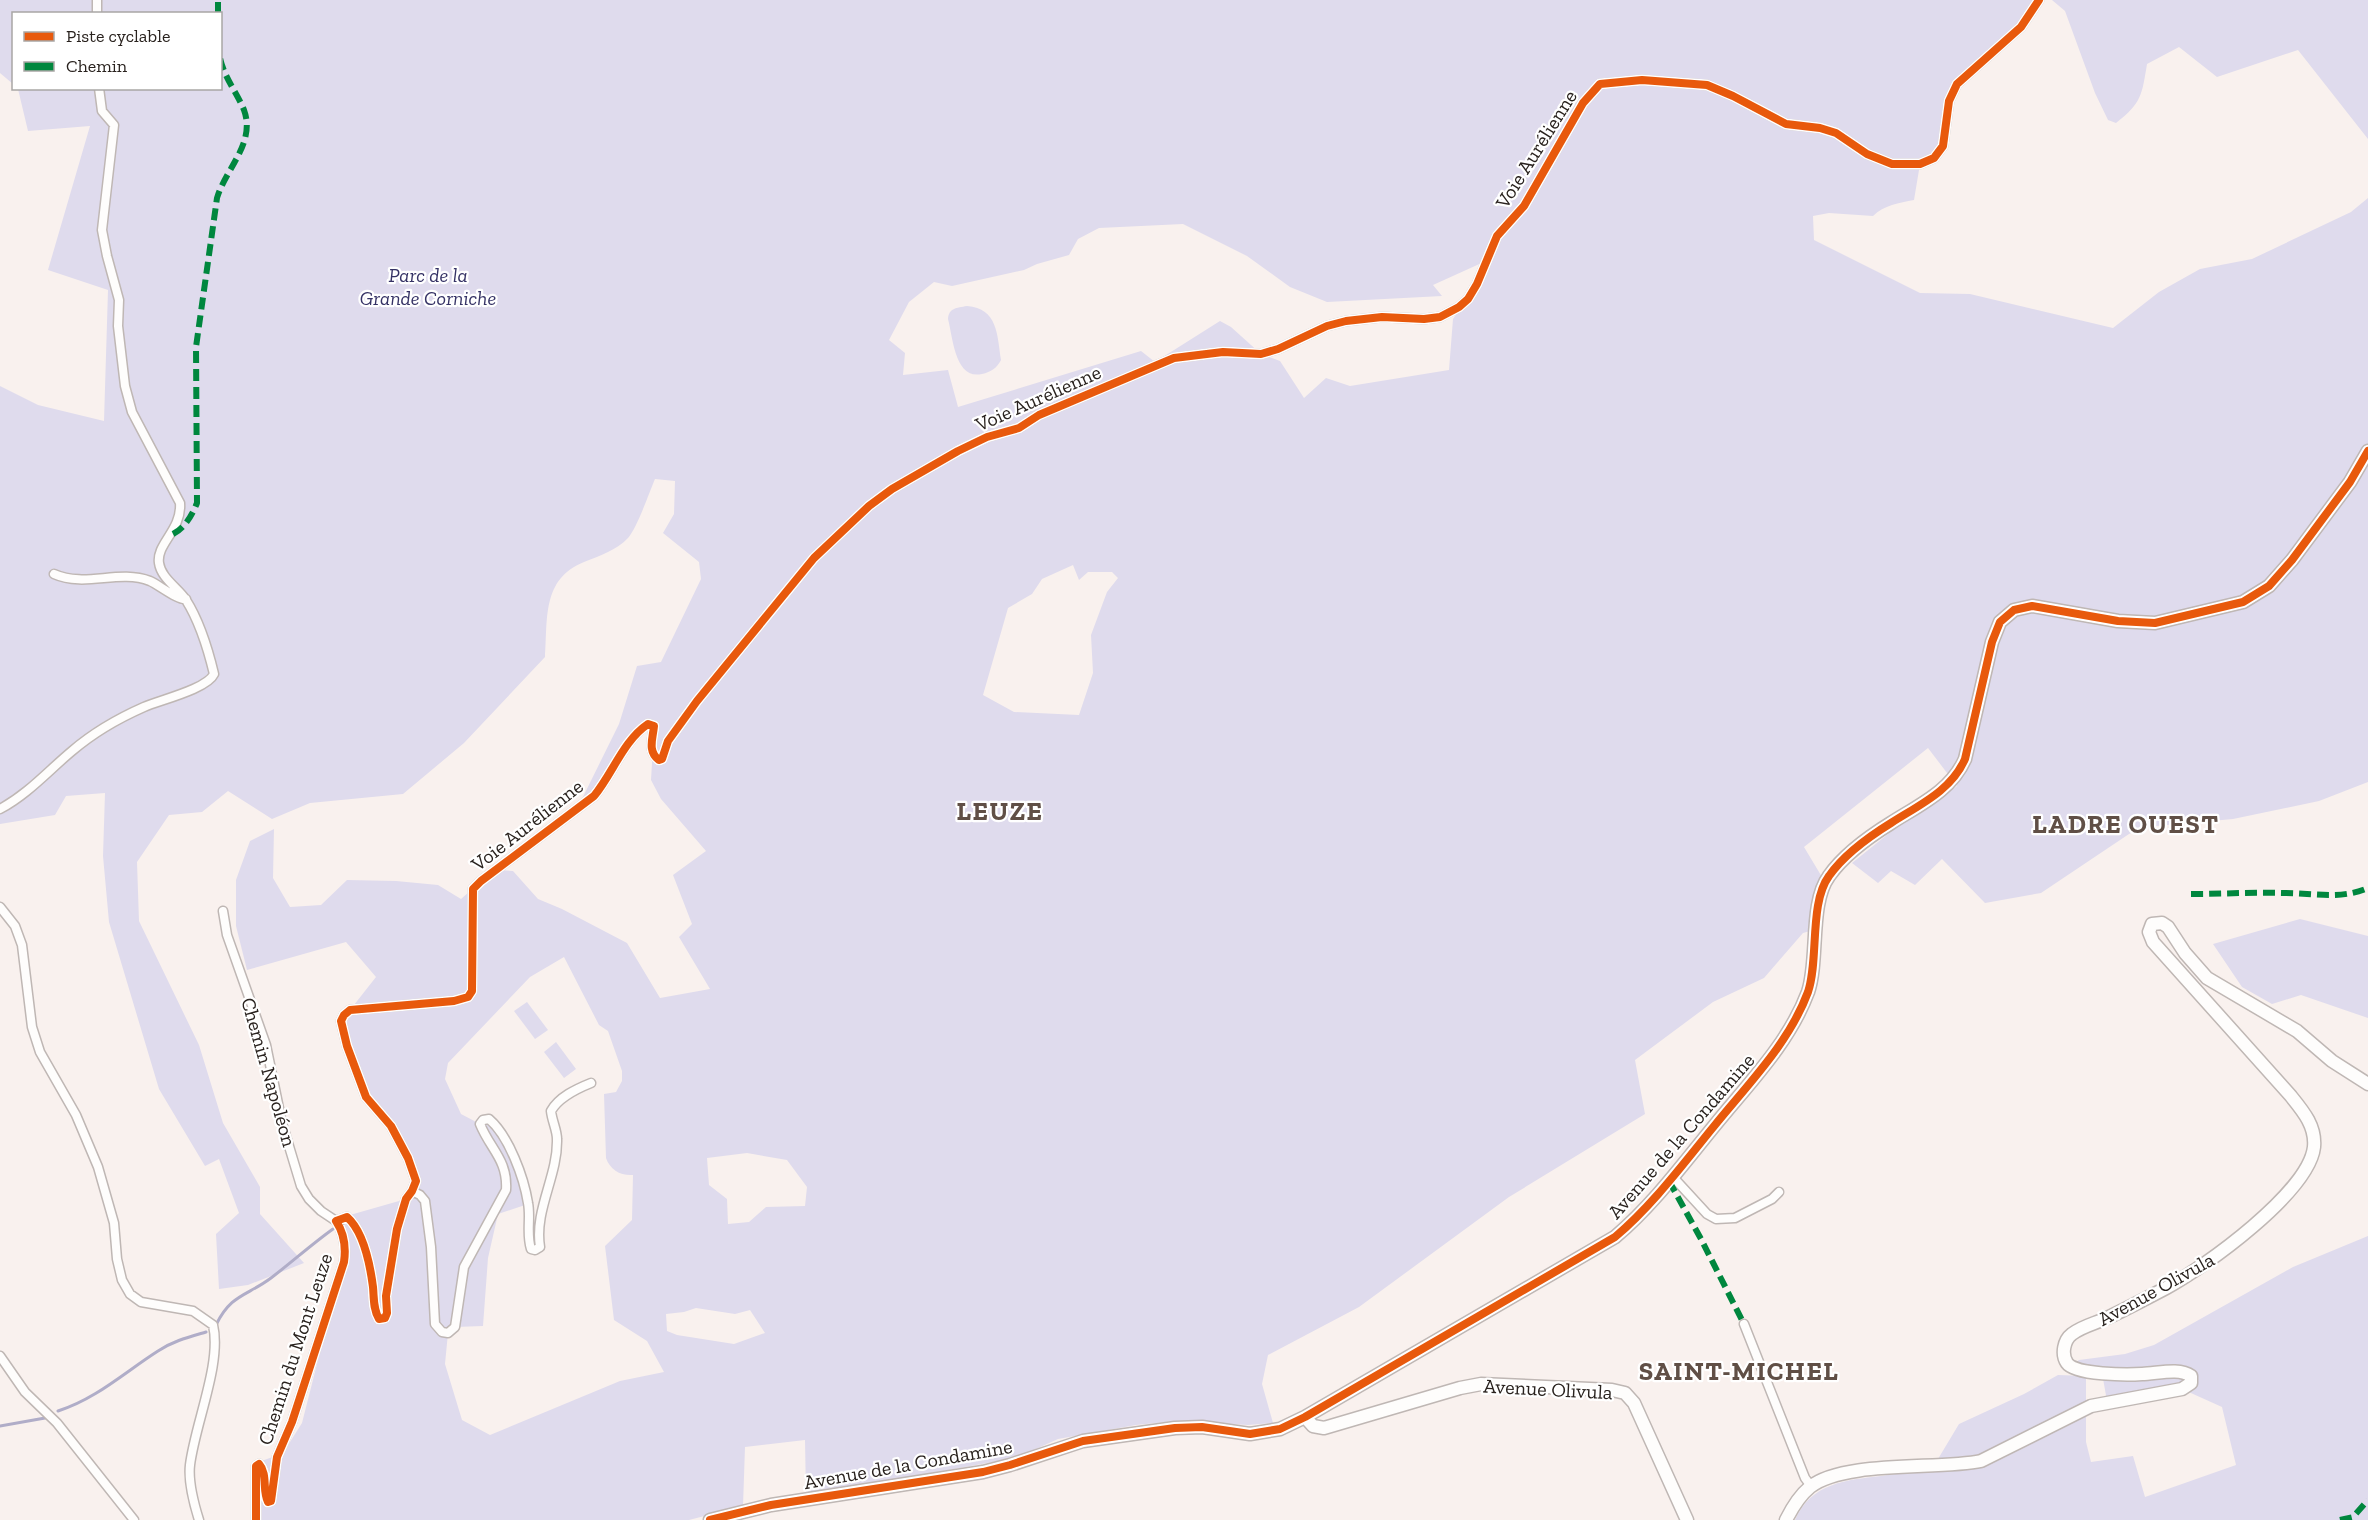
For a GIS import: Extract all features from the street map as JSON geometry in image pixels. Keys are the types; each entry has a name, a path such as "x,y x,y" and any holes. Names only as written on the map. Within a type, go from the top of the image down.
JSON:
{"main road":[{"name":"Avenue de la Condamine","path":"710,1520 771,1505 983,1472 1083,1441 1175,1428 1202,1427 1251,1434 1280,1429 1305,1417 1615,1237 1638,1218 1672,1177 1778,1047 1799,1015 1810,985 1821,893 1828,877 1866,842 1888,825 1935,796 1960,772 1992,642 2000,622 2014,610 2032,606 2118,621 2155,623 2243,602 2269,586 2292,560 2350,482 2368,451"},
{"name":"Avenue Olivula","path":"1811,1486 1828,1478 1850,1473 1982,1461 2091,1406 2182,1389 2191,1383 2191,1376 2183,1372 2123,1374 2074,1368 2067,1363 2064,1347 2071,1335 2078,1330 2166,1289 2195,1272 2225,1250 2293,1188 2310,1161 2314,1149 2314,1137 2312,1125 2305,1113 2153,942 2150,932 2152,924 2162,923 2168,927 2185,953 2207,978 2297,1032 2332,1061 2368,1084"},
{"name":"Avenue Olivula","path":"1305,1417 1313,1426 1324,1428 1460,1388 1481,1384 1612,1390 1625,1393 1634,1403 1687,1520"},
{"path":"1786,1520 1796,1502 1811,1486"}],"street":[{"name":"Voie Aurélienne","path":"412,1191 416,1182 408,1158 391,1125 366,1097 340,1022 344,1015 350,1010 453,1001 468,997 472,991 473,889 594,796 606,782 632,738 648,724 654,726 651,743 654,756 659,760 662,759 668,741 698,701 814,558 869,506 892,489 987,437 1019,428 1039,415 1162,362 1186,356 1223,352 1261,354 1278,349 1327,326 1346,321 1382,317 1424,319 1440,317 1449,312 1468,299 1477,284 1497,236 1524,206 1583,103 1600,84 1642,80 1707,85 1786,124 1820,128 1836,133 1867,153 1892,164 1920,164 1934,158 1943,146 1949,100 1957,84 2021,27 2039,0"},
{"path":"0,809 19,798 74,749 101,730 143,708 206,683 212,679 214,674 210,656 186,599 161,572 158,561 160,551 173,534 181,510 179,499 132,412 125,386 118,326 119,300 102,230 114,125 102,111 99,90"},
{"path":"54,574 64,579 80,580 135,577 158,585 180,600 186,599"},
{"path":"0,907 15,926 22,945 32,1027 40,1052 76,1114 98,1167 114,1223 122,1280 130,1294 141,1302 192,1311 213,1325 215,1354 196,1430 190,1468 199,1520"},
{"name":"Chemin Napoléon","path":"224,911 227,934 263,1037 282,1123 301,1186 309,1199 321,1211 336,1221"},
{"path":"412,1191 425,1201 431,1247 435,1324 442,1332 448,1333 455,1327 464,1267 506,1190 507,1177 500,1155 480,1124 489,1119 495,1124 511,1152 528,1204 528,1240 531,1249 535,1250 540,1247 538,1225 549,1189 557,1142 551,1111 556,1103 591,1083"},
{"path":"1672,1177 1707,1214 1716,1219 1735,1218 1772,1199 1779,1192"},
{"name":"Chemin du Mont Leuze","path":"256,1520 256,1466 259,1464 263,1470 265,1498 268,1502 271,1501 277,1457 292,1422 344,1262 346,1250 340,1227 336,1221 347,1217 354,1223 364,1247 372,1277 375,1313 379,1318 385,1318 386,1296 397,1229 406,1199 412,1191"},
{"path":"1744,1324 1805,1478 1811,1486"},
{"path":"0,1356 25,1392 57,1423 135,1520"}],"green space":[{"name":"Parc de la Grande Corniche","path":"0,0 2043,0 1957,84 1949,101 1943,146 1920,164 1914,200 1897,203 1873,216 1829,213 1813,216 1814,240 1920,293 1970,294 2113,328 2159,292 2200,269 2252,259 2351,212 2368,198 2368,782 2319,801 2233,819 2145,827 2129,834 2041,893 1985,903 1942,859 1915,885 1891,871 1878,883 1852,863 1893,830 1933,805 1957,786 1928,748 1804,847 1822,877 1815,893 1810,931 1803,933 1764,978 1713,1002 1635,1060 1645,1114 1509,1197 1359,1307 1268,1355 1262,1384 1273,1423 1248,1425 1175,1421 1136,1425 1058,1439 1027,1453 998,1461 806,1496 805,1440 745,1447 743,1506 689,1520 256,1520 259,1462 283,1453 302,1423 346,1250 340,1227 343,1217 406,1199 416,1181 408,1158 366,1097 338,1017 350,1010 376,977 346,942 247,970 236,926 236,880 250,841 274,829 273,878 290,907 321,905 347,880 438,885 461,899 494,870 513,871 538,899 627,943 660,998 710,989 679,937 692,924 673,875 706,851 661,799 651,780 654,729 641,728 606,781 579,805 619,724 637,666 661,662 701,579 699,562 663,533 674,514 675,481 655,479 639,519 628,538 602,555 570,569 560,579 554,590 547,616 545,657 464,743 403,794 310,803 272,819 228,791 202,812 169,815 137,862 139,921 199,1045 223,1123 260,1187 260,1214 304,1263 248,1285 219,1289 216,1234 239,1213 219,1159 205,1166 159,1089 109,922 103,856 105,793 66,796 55,815 0,824 0,386 38,405 104,421 108,290 48,270 90,126 28,131 18,90 222,90 222,12 12,12 12,83 0,73","holes":["1183,224 1247,256 1290,287 1327,302 1442,296 1433,285 1486,261 1475,286 1453,319 1449,370 1350,386 1326,378 1304,398 1280,361 1261,354 1231,327 1220,321 1155,362 1141,351 958,407 948,370 903,375 905,353 889,340 909,302 934,282 952,286 1024,270 1069,255 1078,239 1099,228","1073,565 1079,580 1088,572 1112,572 1118,578 1107,592 1091,635 1093,673 1079,715 1014,712 983,695 1008,608 1032,594 1042,579","564,957 599,1025 608,1031 622,1071 622,1081 616,1092 604,1094 606,1158 616,1171 633,1175 632,1220 605,1246 614,1320 647,1341 664,1372 620,1381 490,1435 462,1420 445,1364 448,1333 455,1327 483,1326 488,1258 498,1214 528,1204 511,1152 489,1119 480,1124 461,1114 445,1079 448,1063 530,977","747,1153 787,1160 807,1187 805,1206 766,1207 749,1222 728,1224 727,1199 709,1185 707,1158","696,1308 735,1314 750,1310 765,1333 734,1344 677,1335 667,1331 666,1314"]},
{"path":"2052,0 2368,0 2368,139 2298,50 2217,77 2179,47 2147,64 2142,91 2136,103 2116,123 2108,120 2095,93 2065,11"},
{"path":"967,306 985,312 997,332 1001,360 993,369 982,374 966,371 961,364 948,319 950,313 956,308"},
{"path":"2300,919 2368,936 2368,1018 2301,995 2272,1004 2242,987 2213,944"},
{"path":"527,1002 548,1030 535,1039 514,1011"},
{"path":"556,1042 576,1069 564,1078 544,1052"},
{"path":"2368,1236 2368,1520 1795,1520 1810,1498 1831,1486 1855,1479 1932,1469 1959,1424 2024,1394 2058,1375 2086,1376 2086,1442 2091,1462 2133,1456 2145,1497 2236,1465 2222,1407 2182,1389 2107,1401 2102,1373 2070,1366 2079,1360 2125,1354 2154,1345 2293,1267"}],"waterway":[{"path":"216,1325 234,1301 271,1278 333,1229"},
{"path":"58,1411 85,1400 164,1348 206,1332"},
{"path":"0,1426 45,1418"}],"marked path":[{"path":"218,0 218,12"},
{"path":"173,534 188,521 197,503 196,347 217,198 246,133 247,122 244,110 222,65"},
{"path":"2191,894 2337,895 2368,888"},
{"path":"1669,1181 1744,1324"},
{"path":"2340,1520 2353,1517 2368,1500"}],"cycle path":[{"path":"256,1520 256,1466 259,1464 262,1468 266,1497 268,1502 271,1501 277,1457 292,1422 344,1262 344,1241 336,1221 347,1217 358,1231 368,1259 376,1311 379,1319 385,1318 386,1296 397,1229 406,1199 416,1181 408,1158 391,1126 366,1097 347,1046 341,1021 344,1015 350,1010 454,1001 468,997 472,991 473,889 594,796 632,739 648,724 654,726 653,753 659,760 662,759 668,741 697,701 814,558 869,506 892,489 958,451 987,437 1019,428 1039,415 1174,358 1223,352 1261,354 1278,349 1327,326 1346,321 1382,317 1424,319 1440,317 1459,307 1468,299 1477,284 1497,236 1524,206 1583,103 1600,84 1642,80 1707,85 1786,124 1820,128 1836,133 1867,154 1892,164 1920,164 1934,158 1943,146 1949,101 1957,84 2021,27 2039,0"},
{"path":"710,1520 771,1505 983,1472 1083,1441 1175,1428 1202,1427 1250,1434 1280,1429 1305,1417 1615,1237 1667,1184 1767,1062 1790,1028 1808,992 1813,964 1816,916 1823,887 1829,876 1857,847 1943,789 1959,770 1965,759 1992,642 2000,622 2014,610 2032,606 2118,621 2155,623 2243,602 2269,586 2292,560 2350,482 2368,451"}],"district":[{"name":"LEUZE","path":"1000,811"},
{"name":"LADRE OUEST","path":"2126,824"},
{"name":"SAINT-MICHEL","path":"1739,1371"}]}
